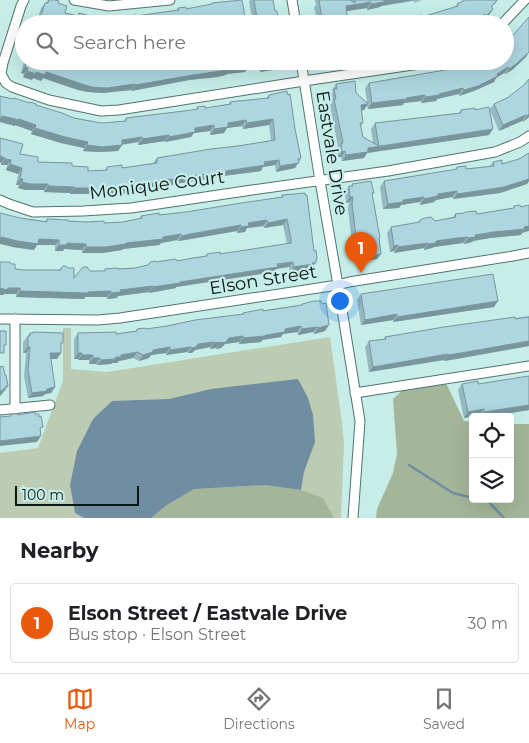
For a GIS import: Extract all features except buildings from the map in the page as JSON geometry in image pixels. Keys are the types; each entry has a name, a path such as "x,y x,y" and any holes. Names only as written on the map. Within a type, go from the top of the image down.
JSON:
{"street":[{"path":"18,15 24,0"},
{"path":"74,0 110,6 170,0"},
{"path":"292,0 294,15"},
{"path":"511,15 525,0"},
{"path":"15,25 1,74 6,83 12,87 49,100 101,111 379,70"},
{"name":"Eastvale Drive","path":"303,70 360,421 353,518"},
{"name":"Monique Court","path":"0,200 33,212 131,208 388,171 495,152 520,142 529,136"},
{"name":"Elson Street","path":"0,319 98,320 120,318 338,285 529,253"},
{"path":"15,319 15,409"},
{"path":"355,393 529,366"},
{"path":"0,410 50,405"}],"green space":[{"path":"63,328 71,328 71,369 107,372 330,337 344,444 341,518 0,518 0,453 38,448 63,381"},
{"path":"434,378 447,385 464,421 469,422 469,503 514,503 514,424 529,424 529,518 376,518 377,509 393,473 397,454 393,399 410,383"},
{"path":"266,485 301,490 323,498 334,518 151,518 167,505 194,489"}],"water":[{"path":"298,379 308,398 313,415 315,442 304,472 301,490 266,485 194,489 167,505 151,518 84,518 75,513 70,485 77,451 93,419 112,401 169,399 211,389"}],"waterway":[{"path":"409,465 453,493 469,497"},
{"path":"490,503 504,518"}],"place":[{"name":"Elson Street / Eastvale Drive","path":"361,273"}]}
